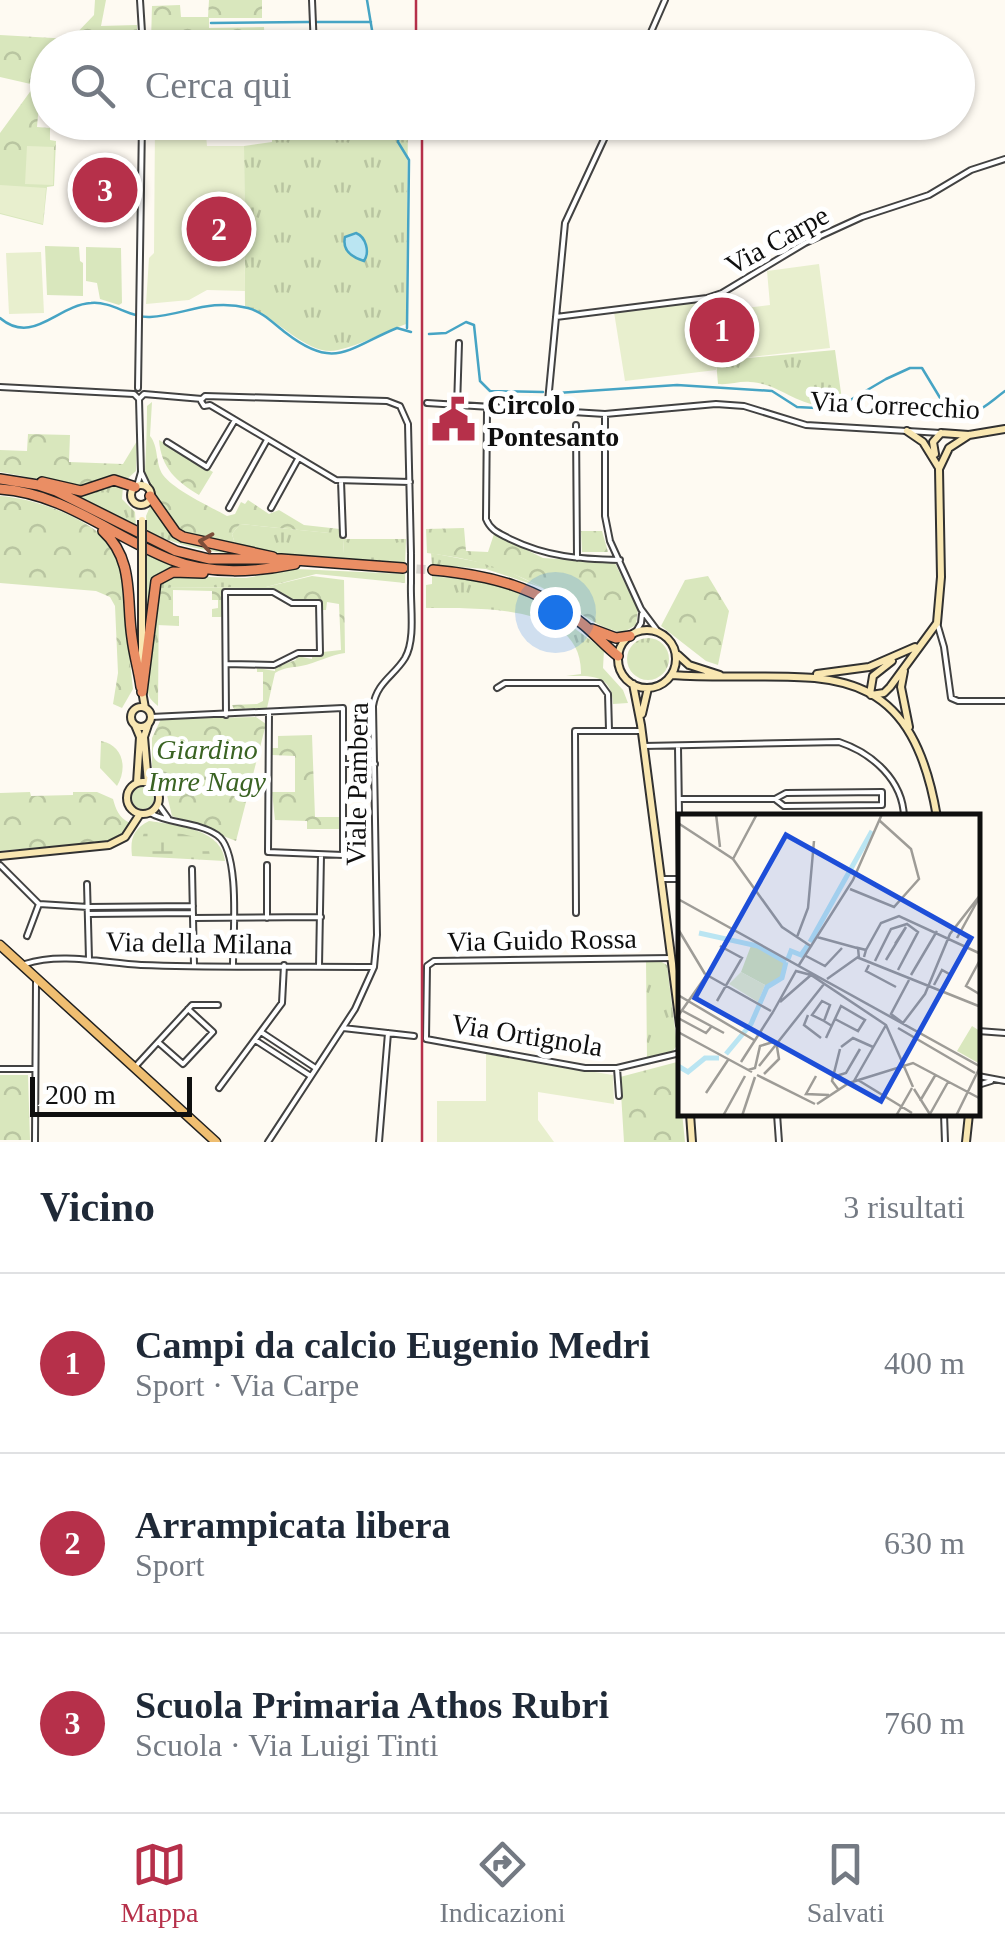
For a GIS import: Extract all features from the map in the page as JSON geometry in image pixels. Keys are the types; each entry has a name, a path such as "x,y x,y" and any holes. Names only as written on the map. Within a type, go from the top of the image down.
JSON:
{"highway":[{"path":"0,478 40,481 81,492 114,480 136,487"},
{"path":"13,480 56,492 176,551 209,559 281,560"},
{"path":"0,490 22,490 57,501 175,562 199,568 270,569"},
{"path":"148,496 183,537 281,560 403,568"},
{"path":"85,517 113,540 122,556 142,692"},
{"path":"142,692 156,581 173,572 240,575 303,563"},
{"path":"433,570 480,574 531,590 605,636 632,634"},
{"path":"586,626 618,656"}],"main road":[{"path":"0,945 216,1142"}],"street":[{"path":"140,0 142,30"},
{"path":"312,0 313,30"},
{"path":"652,30 665,0"},
{"path":"142,140 137,396 141,472 148,496 142,519 141,708 150,720"},
{"path":"547,412 565,223 604,140"},
{"name":"Via Carpe","path":"556,318 722,293 805,243 929,195 971,170 1005,159"},
{"path":"457,407 460,343"},
{"path":"0,387 202,399 204,406 210,402 298,459 341,481 410,482"},
{"path":"138,388 144,394"},
{"name":"Viale Pambera","path":"210,402 387,402 406,413 408,438 411,583 406,656 374,698 374,967 343,1028 268,1142"},
{"name":"Via Correcchio","path":"427,402 606,414 716,404 744,406 806,425 969,435 1005,429"},
{"path":"487,408 486,519 490,528 540,552 620,560"},
{"path":"606,414 605,516 610,541 642,609 689,664 736,678"},
{"path":"166,442 207,467 235,420"},
{"path":"576,425 576,558"},
{"path":"906,431 939,457"},
{"path":"940,433 944,439 939,457 937,622 951,698 1005,701"},
{"path":"939,457 969,435"},
{"path":"229,508 267,440"},
{"path":"271,508 298,459"},
{"path":"141,472 131,496 142,519"},
{"path":"341,481 343,535"},
{"path":"136,487 148,496"},
{"path":"134,501 148,496"},
{"path":"226,664 274,665 298,654 320,653 319,603 292,603 273,592 226,592 226,664 226,715"},
{"path":"642,609 641,623 618,656 620,670 633,684 642,728 678,1002"},
{"path":"870,695 884,693 937,622"},
{"path":"632,634 659,632"},
{"path":"633,684 648,688 661,685 672,675 676,659 671,642"},
{"path":"672,675 806,675 869,667 918,646"},
{"path":"870,695 873,676 905,652"},
{"path":"905,666 901,688 911,733 928,771 936,814"},
{"path":"806,675 838,680 870,695 894,713 911,733"},
{"path":"498,688 505,682 600,682 608,694 609,730"},
{"path":"642,728 648,688"},
{"path":"0,856 109,846 132,830 137,812 127,796 137,783 140,737 132,715 141,708"},
{"path":"134,724 142,726 150,720 343,708 343,856 268,852 269,713"},
{"path":"148,782 144,738 150,720"},
{"path":"576,913 575,731 642,728"},
{"path":"644,746 838,742 857,748 890,777 904,802 904,814"},
{"path":"678,745 679,814"},
{"path":"344,764 375,764"},
{"path":"137,783 148,782 156,788 158,804 168,818"},
{"path":"679,799 776,799 786,793 882,792 882,805 784,806 776,799"},
{"path":"150,813 158,804"},
{"path":"137,812 214,833 226,844 230,853 234,965"},
{"path":"319,966 321,856"},
{"path":"0,865 40,904 88,911 193,913 232,918 321,917"},
{"path":"266,918 267,865"},
{"path":"192,869 194,965"},
{"path":"662,879 678,878"},
{"path":"87,884 89,960"},
{"path":"27,936 40,904"},
{"name":"Via Guido Rossa","path":"426,1039 427,966 434,961 674,955"},
{"name":"Via della Milana","path":"23,965 40,960 89,960 374,967"},
{"path":"219,1088 282,1004 284,966"},
{"path":"36,1142 34,985 38,978"},
{"path":"134,1068 192,1006 218,1006"},
{"path":"158,1042 183,1064 213,1032 188,1009"},
{"path":"343,1028 414,1036"},
{"path":"980,1031 1005,1033"},
{"path":"261,1032 314,1067"},
{"path":"380,1142 388,1033"},
{"name":"Via Ortignola","path":"426,1039 585,1068 618,1068 678,1053"},
{"path":"255,1040 309,1075"},
{"path":"618,1068 619,1096"},
{"path":"0,1069 34,1069"},
{"path":"980,1077 1005,1081"},
{"path":"980,1083 991,1080"},
{"path":"690,1117 692,1142"},
{"path":"777,1117 778,1142"},
{"path":"944,1117 945,1142"},
{"path":"966,1142 969,1117"}],"green space":[{"path":"95,0 106,0 101,26 137,25 137,30 80,30 94,15"},
{"path":"209,0 262,0 262,18 209,18 209,28 264,30 151,30 152,6 180,5 181,17 208,17"},
{"path":"0,35 30,37 30,84 0,77"},
{"path":"30,92 30,140 56,141 54,186 47,187 43,225 0,214 0,133"},
{"path":"155,140 206,140 207,146 244,146 245,291 207,290 189,300 146,304 149,258 154,253"},
{"path":"408,140 406,324 355,345 327,351 303,342 245,306 244,146"},
{"path":"27,146 54,147 53,185 25,184"},
{"path":"0,185 46,188 43,224 0,213"},
{"path":"45,246 79,247 83,296 47,295"},
{"path":"86,247 121,248 119,305 100,299 97,283 86,281"},
{"path":"41,252 44,313 9,314 6,253"},
{"path":"819,264 830,348 717,361 716,370 625,381 614,312 712,300 714,312 770,305 767,271"},
{"path":"835,350 842,400 830,405 807,403 762,384 718,384 716,361"},
{"path":"152,402 150,436 168,481 227,516 235,514 241,502 245,504 248,500 269,514 279,510 304,525 340,529 343,554 328,553 329,533 240,524 232,534 235,544 184,533 146,477 147,406"},
{"path":"28,434 70,435 69,462 123,464 137,441 136,471 125,481 98,486 0,472 0,450 27,451"},
{"path":"159,440 213,472 199,495 172,473 163,459"},
{"path":"107,485 123,486 122,499 135,512 136,526 73,493 87,495"},
{"path":"0,496 65,513 96,530 117,553 125,583 121,578 133,689 122,708 113,704 118,673 115,606 110,597 96,591 0,583"},
{"path":"151,504 170,531 257,556 201,549 147,531 146,516"},
{"path":"240,524 330,533 329,553 343,553 344,539 406,539 405,564 289,556 235,544 232,534"},
{"path":"464,528 466,551 488,552 494,534 543,558 615,563 638,610 636,625 624,632 614,631 513,574 427,553 426,529"},
{"path":"581,531 602,531 608,552 582,552"},
{"path":"431,553 495,565 543,588 486,569 432,565"},
{"path":"147,555 184,569 164,570 151,580 146,645"},
{"path":"296,569 405,574 405,583 316,574 266,587 159,588 158,706 152,701 148,688 158,583 173,576 246,578"},
{"path":"312,576 344,580 345,653 275,673 267,708 234,709 232,705 263,701 263,672 257,672 257,668 275,671 275,667 296,660 297,656 312,659 323,652 341,650 339,604 327,602 323,610 322,600 294,600 274,589 222,590 222,617 212,617 218,600 212,600 212,591 173,590 173,616 179,616 179,626 157,625 158,588 266,587"},
{"path":"432,576 489,582 536,600 604,650 603,668 623,690 628,703 613,704 609,687 598,678 566,676 581,674 577,650 564,633 545,621 496,610 426,608 426,585 432,584"},
{"path":"708,576 729,611 718,665 706,661 661,626 685,580"},
{"path":"648,638 663,644 669,659 663,674 648,680 633,674 627,659 633,644"},
{"name":"Giardino Imre Nagy","path":"256,717 266,724 236,841 172,816 165,787 152,767 152,738 161,719"},
{"path":"312,735 315,817 342,817 342,829 307,829 307,821 275,820 272,792 295,792 295,756 272,755 272,748 278,748 278,736"},
{"path":"101,741 119,752 123,765 117,786 100,768"},
{"path":"139,787 147,787 154,798 147,809 139,809 132,802 132,794"},
{"path":"30,792 31,796 97,792 113,799 120,815 130,823 126,831 108,841 0,851 0,793"},
{"path":"149,821 206,835 222,850 225,861 132,856 134,835"},
{"path":"145,828 207,840 210,856 142,854"},
{"path":"646,960 667,965 677,1045 671,1054 647,1058"},
{"path":"486,1054 613,1075 614,1104 538,1092 538,1120 554,1142 437,1142 437,1101 486,1101"},
{"path":"677,1062 678,1117 682,1117 685,1142 624,1142 620,1077"},
{"path":"0,1075 28,1075 30,1140 0,1140"}],"water":[{"path":"356,233 366,245 364,261 351,255 345,246 345,237"}],"waterway":[{"path":"367,0 372,30"},
{"path":"211,23 309,22"},
{"path":"317,22 371,22"},
{"path":"398,140 409,160 407,328"},
{"path":"0,318 23,328 91,303 150,317 234,305 259,312 303,345 330,353 353,348 397,328 411,332"},
{"path":"429,334 446,333 466,322 474,325 480,381 490,391 543,392"},
{"path":"557,393 677,385 772,391 797,407 835,409 910,368 922,368 948,411 973,412 1005,391"}],"tunnel":[{"path":"403,568 433,570"}],"railway":[{"path":"416,0 416,30"},
{"path":"422,140 422,1142"}],"place":[{"name":"Scuola Primaria Athos Rubri","path":"105,190"},
{"name":"Arrampicata libera","path":"219,229"},
{"name":"Campi da calcio Eugenio Medri","path":"722,330"},
{"name":"Circolo Pontesanto","path":"454,420"}]}
